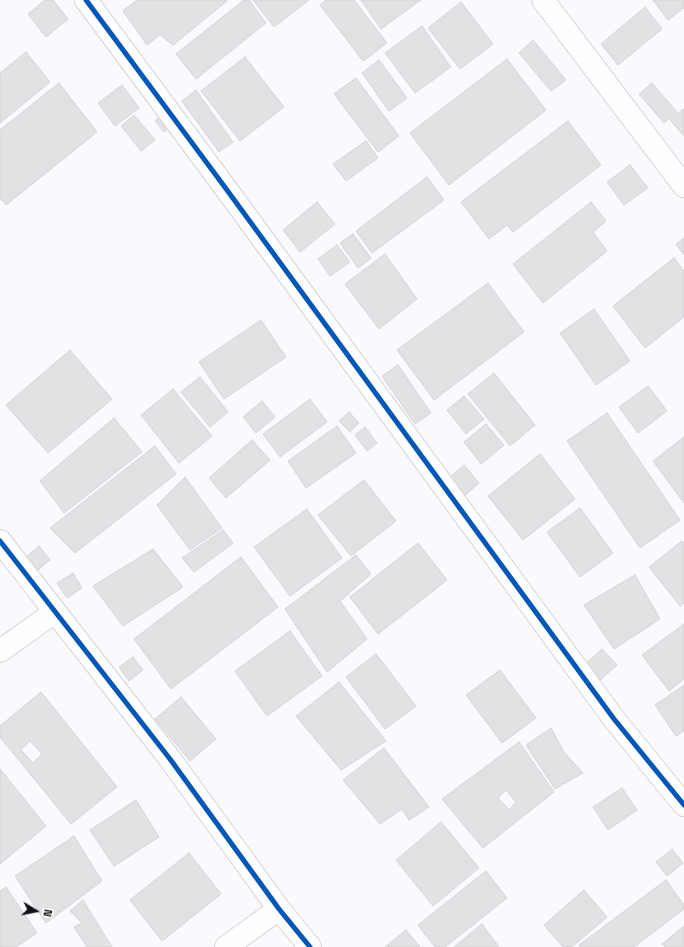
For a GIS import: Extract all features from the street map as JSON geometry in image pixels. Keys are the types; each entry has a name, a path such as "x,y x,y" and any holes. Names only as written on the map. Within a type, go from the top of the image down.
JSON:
{"street":[{"path":"86,0 614,719 684,805"},
{"path":"543,0 682,179"},
{"path":"0,542 170,759 279,909 310,947"},
{"path":"0,651 55,612"},
{"path":"226,947 279,909"}],"building":[{"path":"45,0 53,0 68,19 46,37 28,14"},
{"path":"137,0 227,1 173,45 160,35 147,45 123,11"},
{"path":"244,0 249,0 266,23 196,79 176,54"},
{"path":"253,0 309,0 274,27"},
{"path":"326,0 354,0 387,43 363,61 320,5"},
{"path":"361,0 421,0 381,29"},
{"path":"653,0 684,0 684,8 668,20"},
{"path":"461,2 493,44 460,69 428,28"},
{"path":"645,7 662,29 618,65 601,44"},
{"path":"422,26 451,67 415,93 385,53"},
{"path":"533,40 566,80 551,91 519,53"},
{"path":"26,52 50,82 0,123 0,73"},
{"path":"245,57 284,107 240,141 201,91"},
{"path":"507,59 546,110 449,185 410,133"},
{"path":"379,60 407,98 389,111 362,73"},
{"path":"356,78 399,136 378,152 334,94"},
{"path":"59,83 97,132 6,205 0,198 0,130"},
{"path":"652,83 677,112 664,123 639,94"},
{"path":"122,85 139,108 115,126 98,103"},
{"path":"196,90 233,142 219,152 182,101"},
{"path":"683,109 684,110 684,136 670,120"},
{"path":"134,115 155,140 141,151 121,126"},
{"path":"161,116 170,127 164,132 155,121"},
{"path":"568,121 601,165 513,232 507,225 489,239 461,202"},
{"path":"366,141 378,158 346,181 333,164"},
{"path":"630,165 648,188 624,205 607,182"},
{"path":"427,177 444,200 372,253 356,231"},
{"path":"317,202 335,224 300,252 283,230"},
{"path":"591,202 606,221 593,232 607,251 543,303 513,264"},
{"path":"353,234 371,258 358,268 340,243"},
{"path":"684,238 684,255 676,244"},
{"path":"337,245 350,262 330,276 318,259"},
{"path":"385,254 417,299 379,329 345,284"},
{"path":"674,258 684,271 684,317 645,348 613,306"},
{"path":"488,283 524,332 434,400 397,350"},
{"path":"594,309 630,361 596,385 560,333"},
{"path":"261,320 286,357 224,399 199,362"},
{"path":"70,350 112,399 48,453 6,405"},
{"path":"398,365 431,413 415,424 382,376"},
{"path":"494,373 535,425 510,446 468,394"},
{"path":"200,377 228,412 210,427 181,392"},
{"path":"648,386 667,411 638,433 619,407"},
{"path":"173,389 212,436 179,463 141,415"},
{"path":"464,396 484,419 466,434 447,410"},
{"path":"310,399 327,422 280,457 263,434"},
{"path":"262,401 275,417 256,433 243,417"},
{"path":"349,412 359,423 350,432 339,421"},
{"path":"607,413 680,520 640,548 567,441"},
{"path":"114,418 142,452 64,513 40,481"},
{"path":"486,424 504,445 481,464 464,442"},
{"path":"337,426 356,453 306,488 288,461"},
{"path":"365,427 377,443 367,451 355,435"},
{"path":"684,437 684,503 653,461"},
{"path":"252,440 270,460 226,498 209,478"},
{"path":"155,446 176,474 75,553 50,528"},
{"path":"540,454 575,499 523,540 488,496"},
{"path":"464,465 479,483 464,496 448,479"},
{"path":"185,477 222,528 190,550 157,505"},
{"path":"364,480 396,521 351,556 318,515"},
{"path":"580,508 613,553 580,577 547,532"},
{"path":"307,509 342,558 290,596 254,547"},
{"path":"223,530 233,543 194,572 182,558"},
{"path":"682,541 684,543 684,603 680,606 649,567"},
{"path":"418,543 447,580 378,634 350,597"},
{"path":"39,546 50,560 35,572 25,558"},
{"path":"153,549 183,587 123,626 93,586"},
{"path":"356,555 371,574 340,601 367,639 327,672 285,609"},
{"path":"241,557 278,607 171,689 134,639"},
{"path":"73,573 82,588 67,598 57,583"},
{"path":"635,575 660,619 614,649 584,605"},
{"path":"684,624 684,679 669,691 642,655"},
{"path":"290,631 322,676 267,716 235,671"},
{"path":"602,649 617,665 600,680 585,664"},
{"path":"376,654 416,706 385,729 346,677"},
{"path":"133,657 143,670 129,681 119,667"},
{"path":"500,670 536,718 502,743 466,695"},
{"path":"339,682 386,741 341,770 296,716"},
{"path":"684,685 684,731 676,736 655,705"},
{"path":"41,692 117,787 71,824 0,737 0,726","holes":["30,741 42,754 33,763 21,750"]},
{"path":"181,697 216,739 190,761 155,719"},
{"path":"551,728 564,752 583,773 555,789 526,745"},
{"path":"519,742 554,792 483,848 442,799","holes":["506,790 516,802 509,810 498,798"]},
{"path":"384,748 429,807 409,820 402,809 380,824 343,780"},
{"path":"0,769 46,826 0,864"},
{"path":"622,788 637,810 608,830 593,807"},
{"path":"136,800 159,837 114,866 90,830"},
{"path":"441,822 479,868 433,906 396,860"},
{"path":"74,836 102,881 46,923 15,876"},
{"path":"672,849 683,863 667,876 656,862"},
{"path":"189,853 221,894 162,941 130,900"},
{"path":"486,871 507,898 445,947 435,947 418,925"},
{"path":"666,880 684,905 684,909 634,947 580,947 579,945"},
{"path":"6,887 37,933 16,947 0,947 0,891"},
{"path":"584,890 607,917 572,947 563,947 544,925"},
{"path":"83,900 112,947 87,947 74,927 82,923 70,911"},
{"path":"482,924 499,947 454,947"},
{"path":"684,926 684,947 665,947 662,944"},
{"path":"406,930 420,947 385,947"}],"cycle path":[{"path":"86,0 614,719 684,805"},
{"path":"0,541 170,759 279,909 310,947"}]}
